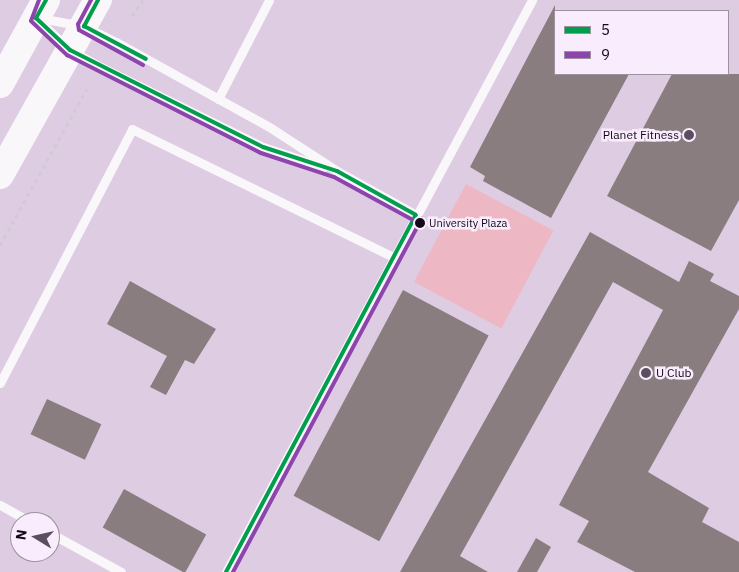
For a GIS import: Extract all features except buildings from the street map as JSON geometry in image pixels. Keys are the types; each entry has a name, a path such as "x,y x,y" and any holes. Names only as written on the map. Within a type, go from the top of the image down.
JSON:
{"main road":[{"path":"0,175 98,0"},
{"path":"0,84 41,9"}],"lane":[{"path":"218,99 269,0"},
{"path":"226,572 532,0"},
{"path":"41,9 84,26 218,99 271,128 337,171 416,214"},
{"path":"41,9 70,50 263,147 337,171"},
{"path":"0,383 132,129 393,257"},
{"path":"0,505 13,512"},
{"path":"60,538 122,572"}],"path":[{"path":"132,16 143,0"},
{"path":"0,245 87,89"}],"shaded area":[{"path":"466,184 553,230 501,328 414,282"}],"transit line":[{"name":"9","path":"39,0 31,21 67,55 261,153 334,177 413,220"},
{"name":"5","path":"46,0 36,18 70,50 263,147 337,171 416,215"},
{"name":"9","path":"91,0 78,24 79,30 143,65"},
{"name":"5","path":"98,0 84,26 146,59"},
{"name":"5","path":"226,572 416,215"},
{"name":"9","path":"233,572 422,218"}],"place":[{"name":"Planet Fitness","path":"689,135"},
{"name":"University Plaza","path":"420,223"},
{"name":"U Club","path":"646,373"}]}
